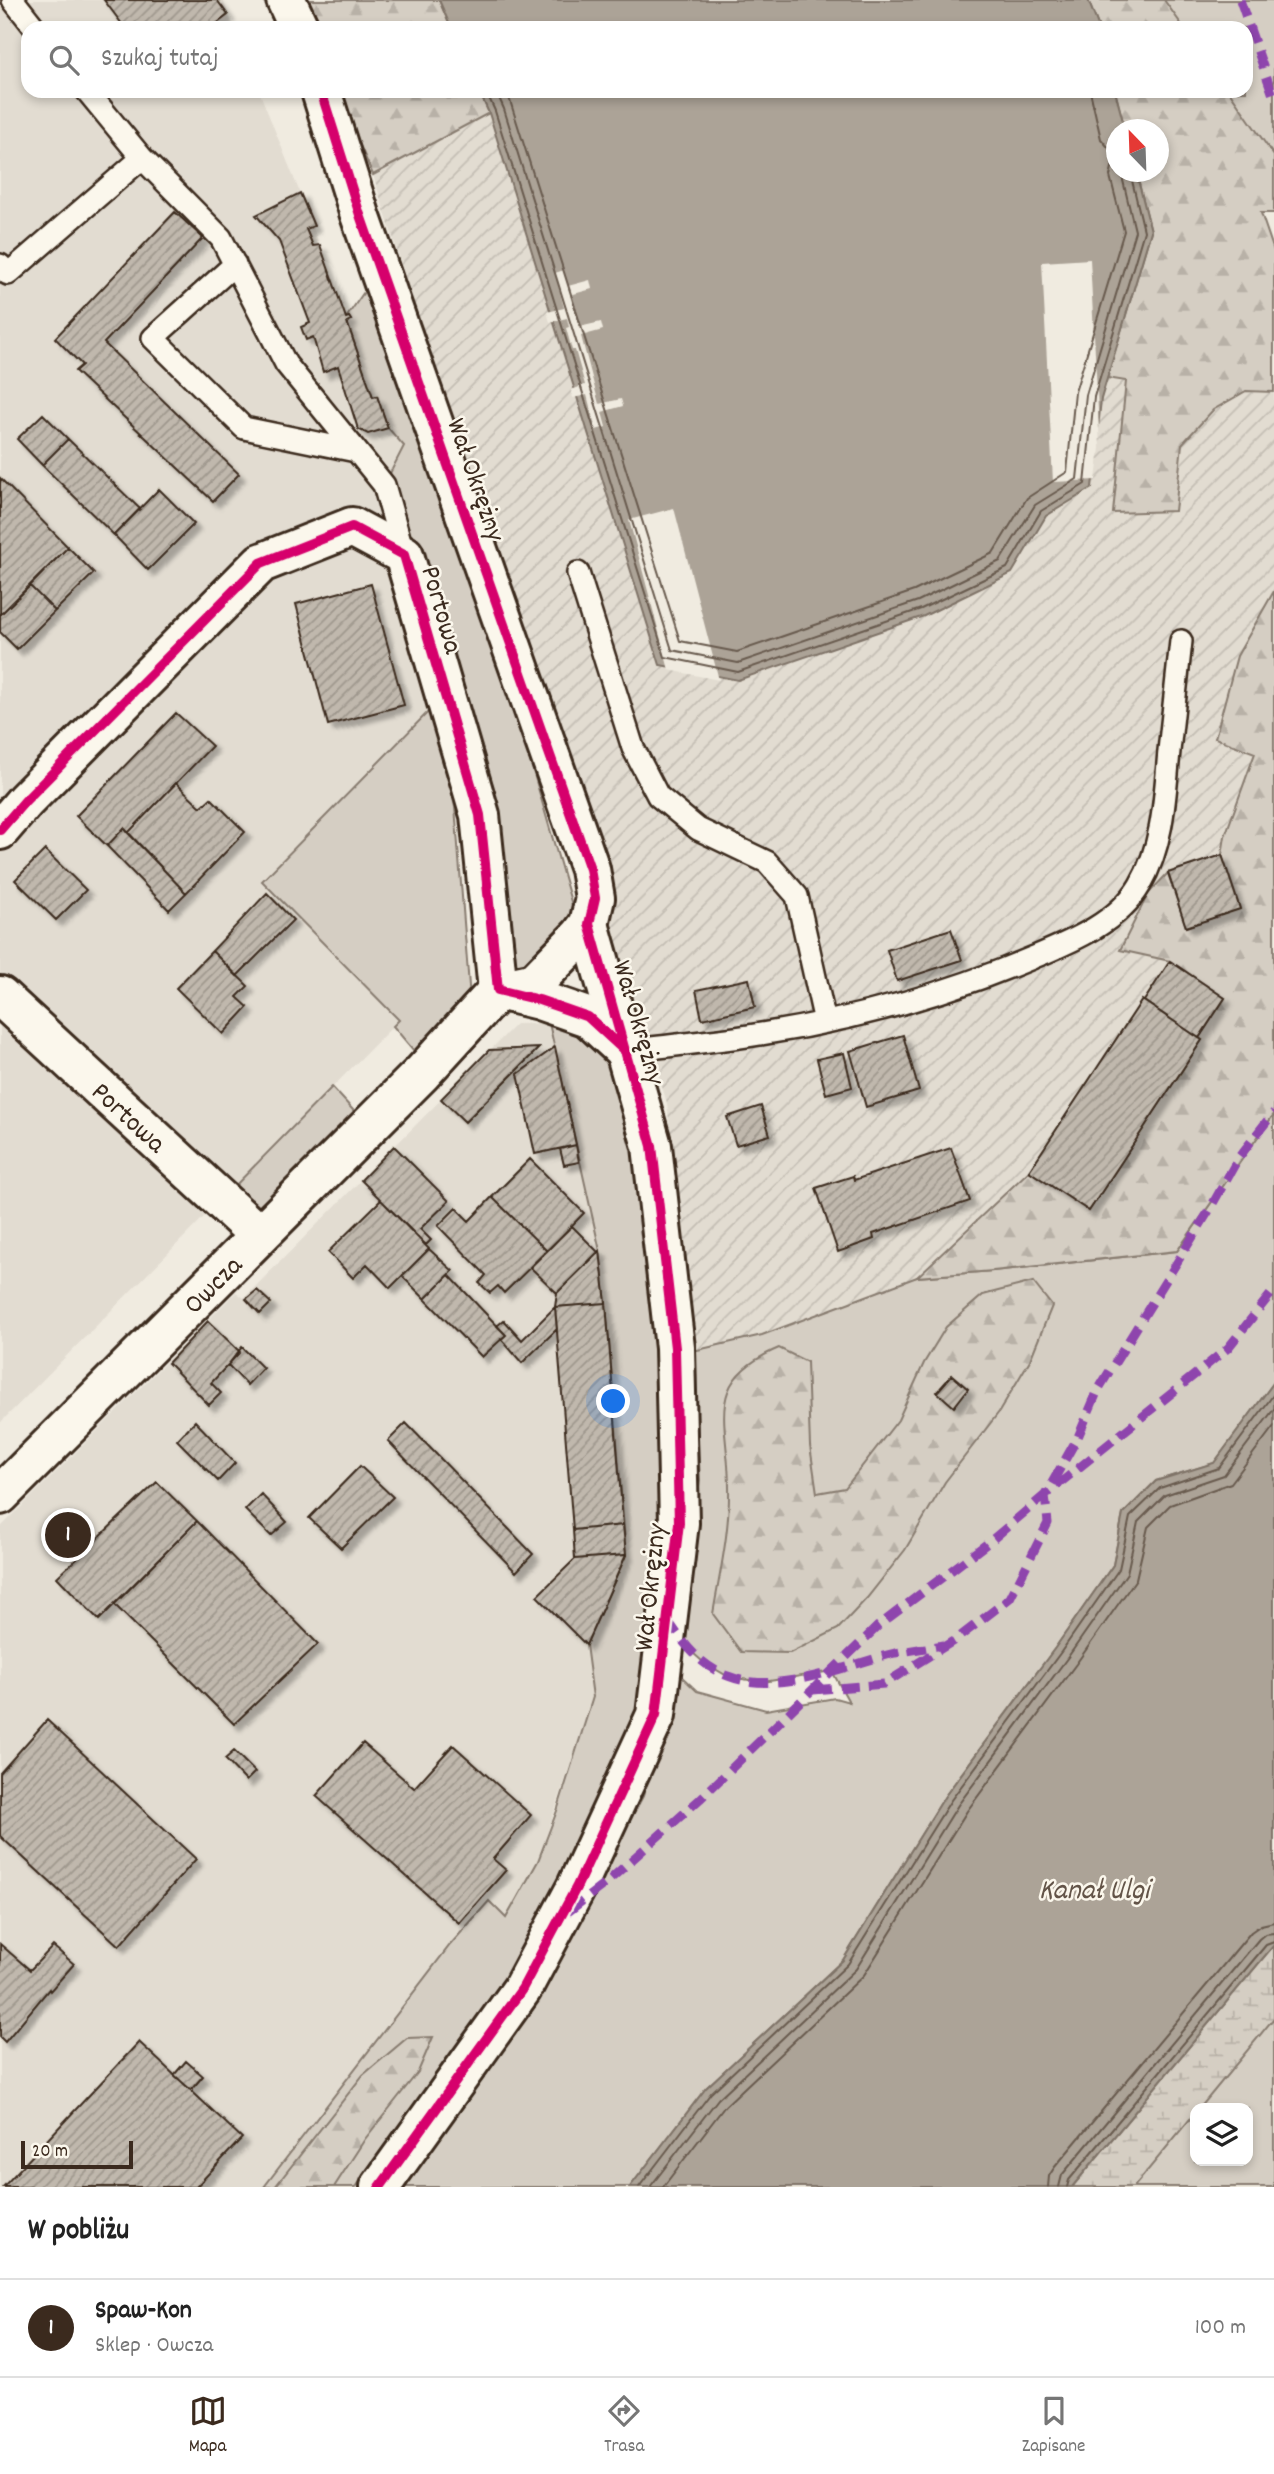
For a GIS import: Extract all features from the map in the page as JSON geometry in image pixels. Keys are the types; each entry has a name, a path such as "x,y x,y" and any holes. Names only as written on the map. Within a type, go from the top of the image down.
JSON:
{"street":[{"path":"286,0 296,21"},
{"name":"Wał Okrężny","path":"323,98 360,215 590,869 595,898 589,924 652,1146 675,1348 679,1523 656,1715 578,1886 522,1989 380,2187"},
{"name":"Portowa","path":"0,830 25,801 261,563 352,527 404,555 481,815 498,990"},
{"name":"Wał Okrężny","path":"498,990 535,982 589,924"},
{"path":"498,990 539,1000 588,1017 625,1051"},
{"name":"Owcza","path":"0,1495 422,1073 498,990"},
{"name":"Portowa","path":"0,996 259,1235"}],"lane":[{"path":"0,15 12,0 29,21"},
{"path":"93,98 142,158 221,238 286,364 384,485 404,555"},
{"path":"0,265 8,274 142,158"},
{"path":"234,264 153,338 244,428 356,451"},
{"path":"578,573 633,748 659,796 698,829 767,862 797,896 825,1022"},
{"path":"625,1051 767,1033 825,1022 925,996 990,975 1073,941 1122,907 1139,887 1150,864 1163,812 1181,641"}],"shaded area":[{"path":"0,0 223,0 231,21 21,21 21,98 262,98 388,428 404,446 384,485 433,707 262,881 399,1020 0,1423"},
{"path":"489,113 660,665 738,680 924,616 1012,573 1046,516 1092,488 1101,399 1151,231 1274,251 1274,1114 1177,1251 917,1277 762,1335 693,1351 667,1103 641,1018 595,898 484,524 373,175"},
{"path":"549,1023 600,1251 626,1555 586,1645 593,1697 538,1861 506,1918 488,1902 450,1945 264,2187 0,2187 0,1528 236,1292 244,1298 516,1024"}],"green space":[{"path":"295,0 439,0 448,21 305,21"},
{"path":"1088,0 1164,0 1179,21 1096,21"},
{"path":"1162,0 1274,0 1274,164 1229,98 1253,98 1253,21 1176,21"},
{"path":"339,98 482,98 489,113 373,175"},
{"path":"1117,98 1234,98 1274,156 1274,213 1261,213 1274,251 1274,392 1246,391 1213,410 1182,444 1175,511 1113,513 1126,381 1107,378 1151,231 1139,182 1169,182 1169,119 1122,119"},
{"path":"375,276 470,553 574,912 569,929 498,990 480,815 384,485 404,446 388,428 377,396 373,397 347,322 351,320 346,318"},
{"path":"1274,591 1274,1114 1177,1251 917,1277 1029,1171 1089,1210 1202,1040 1199,1038 1225,998 1170,961 1120,950 1148,894 1168,873 1186,927 1240,908 1222,855 1225,836 1255,753 1215,738 1237,656"},
{"path":"433,707 455,807 471,1012 420,1058 393,1026 399,1020 262,881"},
{"path":"549,1023 613,1049 652,1146 669,1418 644,1693 592,1838 543,1930 356,2187 264,2187 450,1945 489,1901 506,1918 538,1861 558,1808 593,1697 586,1645 626,1555 600,1251"},
{"path":"332,1087 363,1121 252,1224 224,1197"},
{"path":"1274,1114 1274,1382 1214,1463 1156,1481 1123,1514 1113,1565 945,1796 843,1960 706,2088 630,2187 392,2187 560,1950 643,1796 680,1675 697,1691 766,1710 835,1698 849,1702 832,1671 763,1682 729,1677 703,1662 684,1645 678,1623 700,1480 693,1351 762,1335 917,1277 1177,1251"},
{"path":"1033,1282 1052,1306 1030,1360 999,1412 945,1482 905,1550 838,1629 790,1653 741,1652 713,1614 729,1503 725,1406 729,1389 738,1374 754,1361 779,1348 807,1362 810,1446 817,1493 845,1488 898,1420 924,1363 946,1327 983,1295"},
{"path":"1274,1945 1274,2187 1072,2187"},
{"path":"1274,1945 1274,2018 1204,2103 1190,2103 1190,2119 1134,2187 1072,2187"},
{"path":"433,2037 418,2072 365,2139 334,2187 275,2187 363,2075 407,2038"}],"water":[{"path":"439,0 1088,0 1096,21 448,21"},
{"path":"482,98 1117,98 1122,119 1106,119 1106,182 1139,182 1151,231 1101,399 1092,488 1046,516 1012,573 924,616 738,680 660,665"},
{"name":"Kanał Ulgi","path":"1274,1382 1274,1945 1072,2187 630,2187 706,2088 843,1960 945,1796 1113,1565 1123,1514 1156,1481 1214,1463"}],"pier":[{"path":"1090,259 1100,448 1096,480 1053,482 1042,262"},
{"path":"564,270 568,286 590,280 592,289 570,295 579,327 601,322 603,330 581,336 599,404 621,399 623,406 602,412 606,427 596,430 587,395 573,398 571,390 585,385 566,328 569,327 567,318 550,322 547,312 564,308 555,273"},
{"path":"674,508 719,680 669,670 629,520"}],"building":[{"path":"104,0 217,0 228,15 220,21 120,21"},
{"path":"300,193 314,226 306,229 313,246 320,245 346,318 351,320 347,322 373,397 377,396 388,428 368,434 358,429 338,366 323,372 313,337 306,340 301,327 310,323 279,241 256,215"},
{"path":"175,212 203,238 104,343 239,474 213,501 75,371 82,365 55,338"},
{"path":"43,414 68,439 42,465 17,439"},
{"path":"68,439 140,509 114,535 42,465"},
{"path":"0,478 68,547 0,615"},
{"path":"159,489 194,524 148,570 114,535"},
{"path":"68,547 94,573 55,611 30,586"},
{"path":"371,584 404,705 328,725 296,604"},
{"path":"30,586 55,611 17,649 0,632 0,615"},
{"path":"176,713 212,746 128,833 124,828 107,846 76,816"},
{"path":"176,783 201,807 211,798 245,832 186,893 128,833"},
{"path":"124,828 186,893 169,910 107,846"},
{"path":"45,850 86,890 56,920 15,880"},
{"path":"1222,855 1240,909 1186,927 1168,873"},
{"path":"267,893 293,920 237,976 212,951"},
{"path":"951,929 962,960 897,981 887,950"},
{"path":"212,951 248,986 237,997 248,1007 223,1034 176,988"},
{"path":"1170,961 1225,998 1199,1038 1144,1001"},
{"path":"749,979 755,1007 702,1019 696,990"},
{"path":"1142,1000 1202,1040 1089,1211 1029,1171"},
{"path":"903,1035 919,1091 866,1107 850,1051"},
{"path":"555,1047 576,1145 535,1154 518,1074"},
{"path":"539,1048 465,1122 441,1099 489,1050"},
{"path":"844,1053 852,1087 826,1094 817,1059"},
{"path":"761,1106 770,1135 736,1145 727,1117"},
{"path":"576,1145 579,1162 564,1165 560,1149"},
{"path":"394,1146 449,1201 420,1229 431,1240 426,1245 361,1180"},
{"path":"951,1148 970,1201 873,1234 874,1239 838,1252 816,1188 853,1176 854,1180"},
{"path":"530,1159 584,1213 547,1251 492,1197"},
{"path":"492,1197 547,1251 504,1293 498,1286 490,1293 479,1283 486,1275 438,1226 456,1208 469,1221"},
{"path":"381,1200 429,1249 390,1288 367,1264 353,1278 328,1252"},
{"path":"572,1226 598,1252 557,1293 530,1267"},
{"path":"429,1249 453,1271 425,1299 402,1276"},
{"path":"600,1251 606,1303 555,1307 557,1293"},
{"path":"449,1275 506,1335 482,1357 425,1299"},
{"path":"257,1290 271,1303 260,1314 246,1299"},
{"path":"606,1303 623,1525 573,1530 555,1307"},
{"path":"555,1307 557,1329 522,1363 501,1339 506,1335 497,1326 504,1320 522,1340"},
{"path":"208,1321 240,1352 211,1383 221,1393 209,1405 168,1363"},
{"path":"242,1347 263,1368 247,1385 228,1365"},
{"path":"952,1375 968,1389 954,1407 937,1392"},
{"path":"195,1421 235,1463 218,1481 177,1440"},
{"path":"406,1423 533,1554 516,1572 388,1441"},
{"path":"360,1466 393,1497 341,1548 309,1518"},
{"path":"157,1482 197,1521 99,1620 57,1577"},
{"path":"261,1494 287,1522 271,1536 245,1510"},
{"path":"197,1521 318,1644 234,1724 114,1604"},
{"path":"623,1525 626,1555 575,1559 573,1530"},
{"path":"626,1555 586,1645 537,1596 575,1559"},
{"path":"47,1720 196,1859 119,1946 0,1836 0,1773"},
{"path":"363,1743 414,1788 453,1745 531,1815 493,1859 506,1870 459,1923 316,1796"},
{"path":"234,1751 255,1772 246,1781 225,1759"},
{"path":"0,1944 30,1970 53,1946 74,1964 50,1991 49,1989 5,2042 0,2037"},
{"path":"139,2042 242,2138 196,2187 3,2187"},
{"path":"186,2061 203,2076 191,2090 174,2075"}],"marked path":[{"path":"1240,0 1247,21"},
{"path":"1253,37 1274,98"},
{"path":"568,1912 607,1882 700,1799 878,1626 993,1539 1045,1495 1078,1437 1098,1390 1207,1214 1239,1157 1274,1112"},
{"path":"813,1690 884,1684 958,1638 1010,1598 1048,1523 1045,1495 1228,1348 1274,1290"},
{"path":"667,1619 686,1645 718,1672 748,1681 769,1683 790,1681 895,1653 943,1645"}],"cycle path":[{"path":"323,98 360,215 590,869 595,898 589,924 652,1146 675,1348 679,1523 656,1715 577,1886 522,1989 380,2187"},
{"path":"0,830 25,801 261,563 352,527 404,555 480,815 498,990 539,1000 588,1017 625,1051"}],"place":[{"name":"Spaw-Kon","path":"68,1535"}]}
